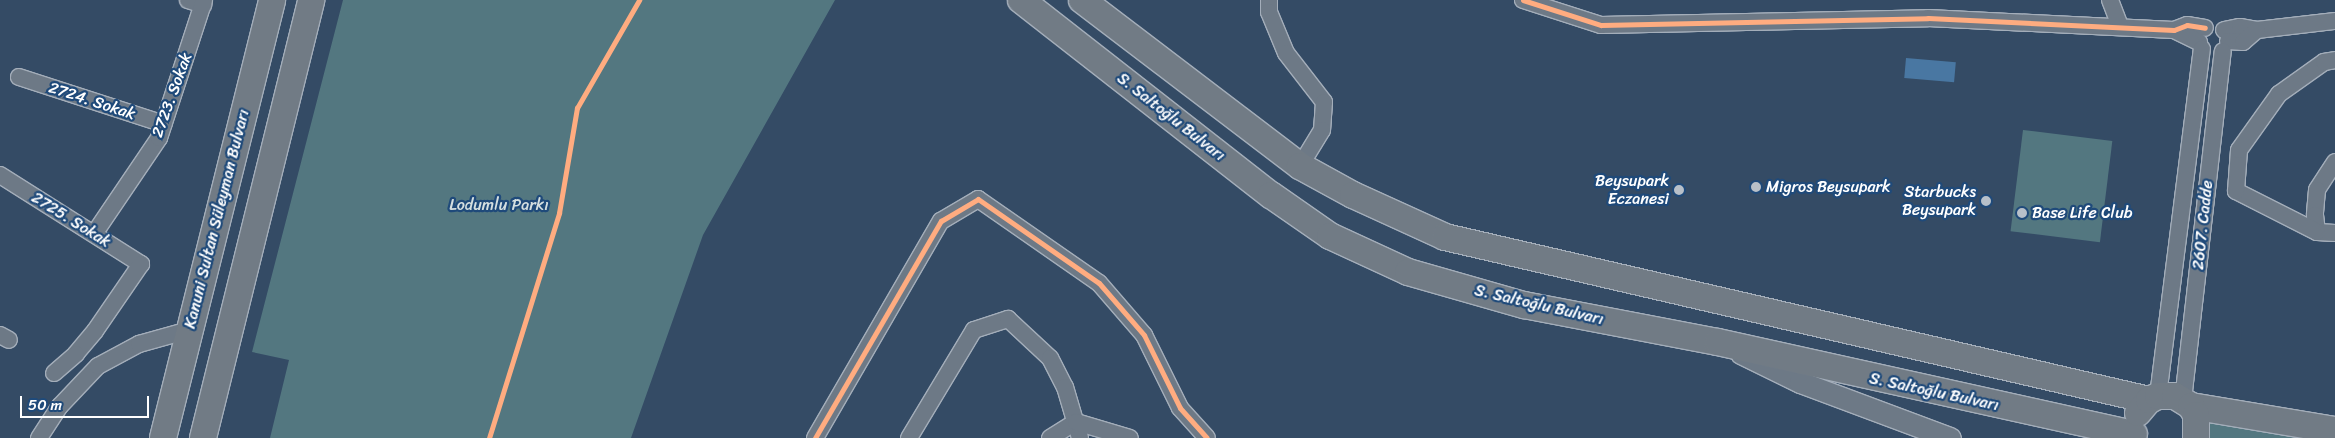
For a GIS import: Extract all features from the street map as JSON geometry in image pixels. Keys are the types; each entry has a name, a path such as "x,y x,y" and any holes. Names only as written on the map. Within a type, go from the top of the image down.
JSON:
{"main road":[{"name":"Kanuni Sultan Süleyman Bulvarı","path":"163,438 272,0"},
{"path":"203,438 312,0"},
{"name":"S. Saltoğlu Bulvarı","path":"1021,0 1263,189 1330,236 1408,272 1524,305 1718,342 2135,436 2136,415 2154,398"},
{"path":"1082,0 1300,166 1353,195 1445,236 1878,340 2006,365 2154,398 2335,430"},
{"path":"2187,403 2199,424 2196,438"}],"street":[{"path":"1269,0 1269,12 1286,53 1324,102 1322,130 1300,166"},
{"path":"1523,0 1601,25 1928,18 2174,30 2202,39 2210,54 2225,41 2243,42 2257,30 2335,21"},
{"path":"2110,0 2120,26"},
{"name":"2723. Sokak","path":"94,234 159,138 199,2"},
{"path":"2202,39 2213,25 2225,41"},
{"name":"2607. Cadde","path":"2154,398 2176,259 2202,39"},
{"name":"2607. Cadde","path":"2187,403 2199,261 2225,41"},
{"path":"2335,60 2324,62 2279,94 2239,150 2236,191 2317,232 2335,233"},
{"name":"2724. Sokak","path":"20,77 164,124"},
{"path":"2317,232 2317,190 2335,162"},
{"name":"2725. Sokak","path":"0,175 141,264 95,331 76,354 54,373"},
{"path":"815,438 941,221 978,198 1099,283 1144,335 1180,408 1207,438"},
{"path":"2176,259 2199,261"},
{"path":"909,438 974,330 1008,319 1050,358 1065,388 1080,438"},
{"path":"39,438 60,406 98,366 139,344 189,330"},
{"path":"1718,342 1800,382 1950,438"},
{"path":"1050,438 1076,422 1130,438"}],"green space":[{"name":"Lodumlu Parkı","path":"343,0 835,0 703,235 631,438 270,438 289,360 252,352"},
{"path":"2023,130 2112,141 2100,242 2011,231"},
{"path":"2209,418 2309,438 2207,438"}],"water":[{"path":"1906,58 1956,62 1954,82 1904,78"}],"cycle path":[{"path":"489,438 559,213 577,108 639,0"},
{"path":"1523,0 1601,25 1928,18 2174,30 2187,25 2205,28"},
{"path":"815,438 941,221 978,199 1099,283 1144,335 1180,408 1207,438"}],"place":[{"name":"Migros Beysupark","path":"1756,187"},
{"name":"Beysupark Eczanesi","path":"1679,190"},
{"name":"Starbucks Beysupark","path":"1986,201"},
{"name":"Base Life Club","path":"2022,213"}]}
